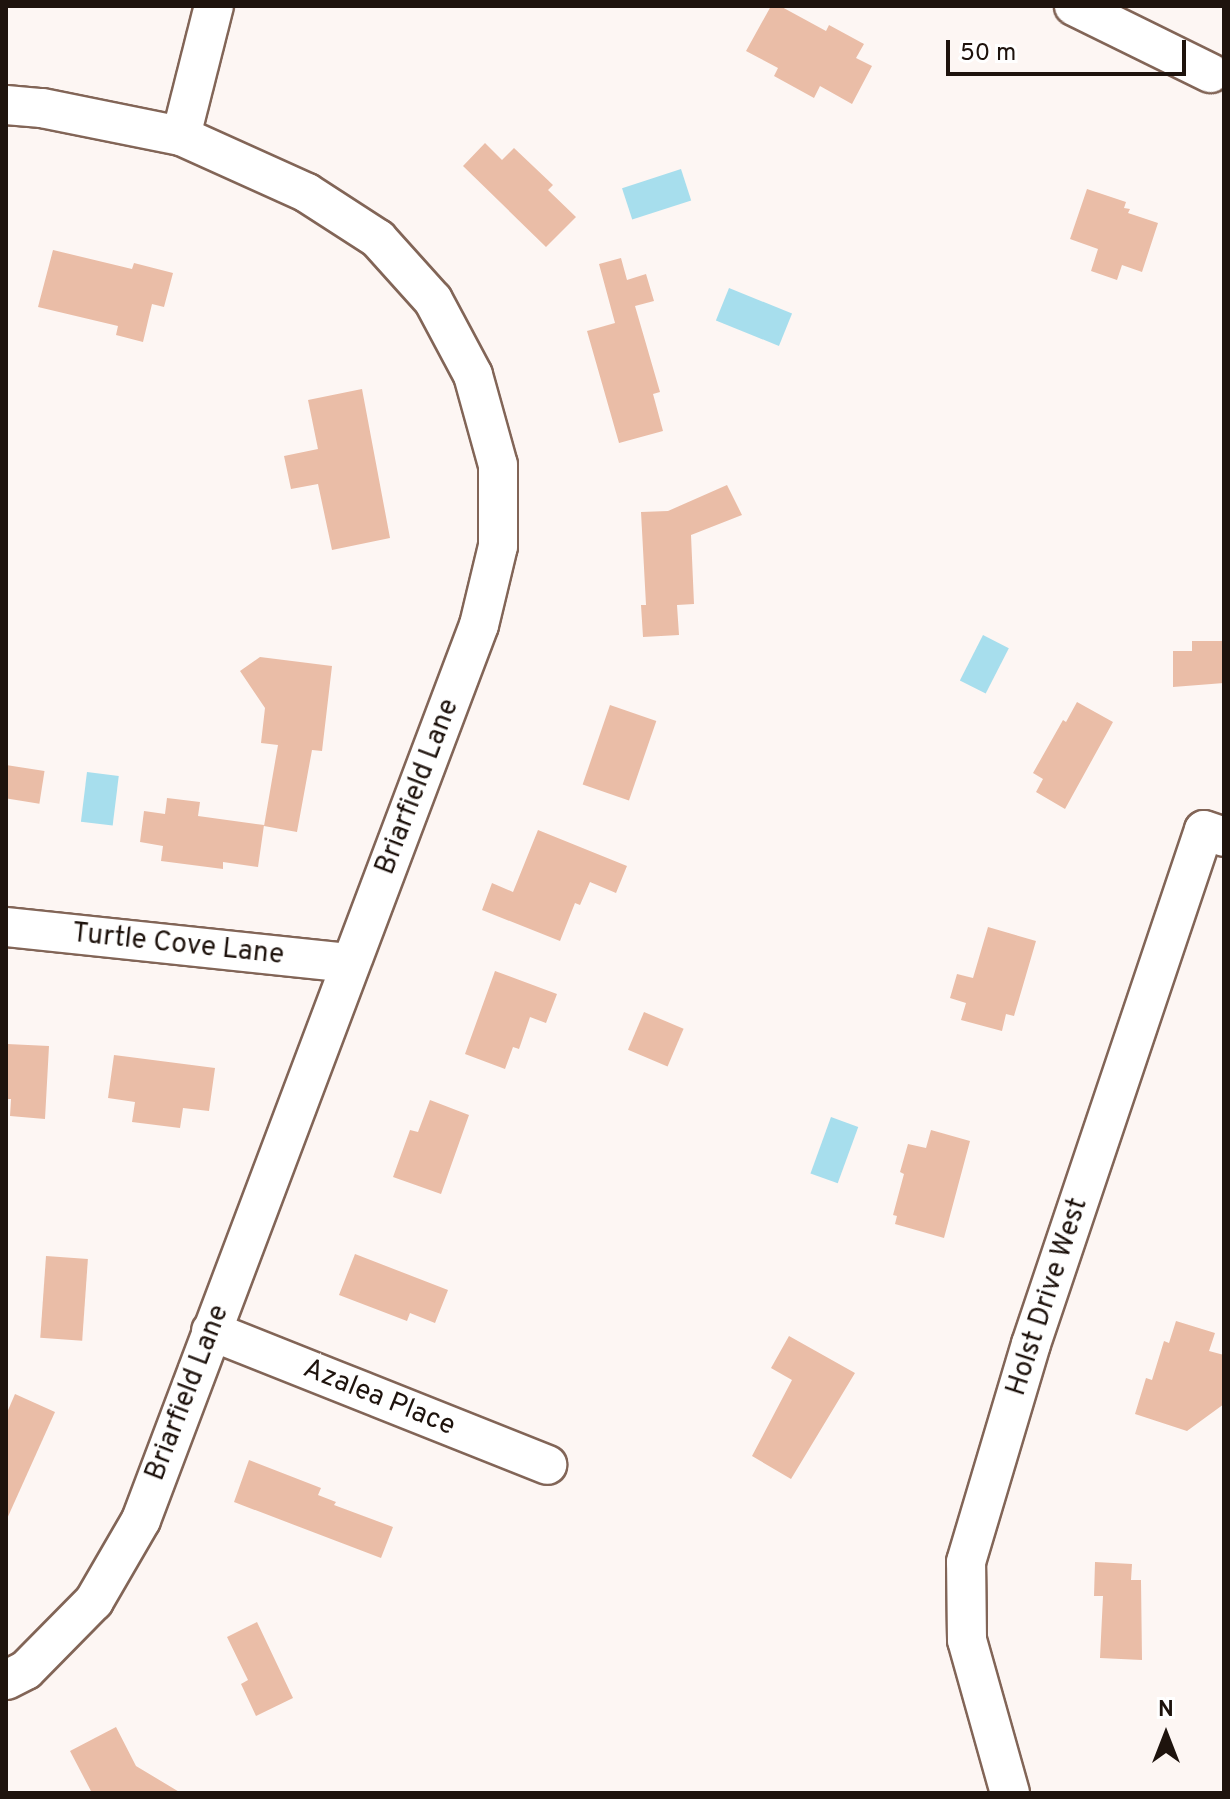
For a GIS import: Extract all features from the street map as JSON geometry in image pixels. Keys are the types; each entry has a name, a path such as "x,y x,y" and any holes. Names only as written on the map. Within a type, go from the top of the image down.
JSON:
{"street":[{"path":"181,136 214,6"},
{"path":"1074,6 1210,73"},
{"name":"Briarfield Lane","path":"6,105 42,108 181,136 307,193 378,239 433,300 473,375 498,465 498,546 479,625 141,1520 94,1601 26,1670 6,1680"},
{"name":"Holst Drive West","path":"1010,1793 967,1640 966,1562 1031,1344 1204,830 1224,837"},
{"name":"Turtle Cove Lane","path":"6,927 350,963"},
{"name":"Azalea Place","path":"211,1331 547,1465"}],"water":[{"path":"681,169 691,200 632,220 622,188"},
{"path":"729,288 792,313 779,346 716,320"},
{"path":"983,635 1009,648 986,694 960,680"},
{"path":"87,772 119,776 113,826 81,822"},
{"path":"831,1117 858,1127 838,1183 810,1173"}],"building":[{"path":"771,6 780,6 826,31 829,25 864,44 856,58 872,66 852,104 820,86 814,98 774,76 778,68 746,51"},
{"path":"485,143 502,160 514,148 553,185 548,190 576,217 546,247 463,166"},
{"path":"1087,189 1126,202 1124,208 1130,209 1128,213 1158,223 1142,272 1122,265 1117,280 1091,271 1098,249 1070,239"},
{"path":"53,250 132,269 134,263 173,273 164,307 152,304 143,342 116,335 118,326 38,307"},
{"path":"621,258 627,280 646,274 654,301 635,306 660,392 653,394 663,431 619,443 587,331 615,323 599,264"},
{"path":"362,389 390,538 332,550 318,484 291,489 284,456 318,449 308,400"},
{"path":"727,485 742,515 691,535 694,604 677,605 679,635 643,637 641,605 646,605 641,512 668,511"},
{"path":"1192,641 1224,641 1224,683 1173,687 1173,651 1192,651"},
{"path":"260,657 332,666 322,751 312,750 297,832 264,826 278,745 261,743 265,708 240,671"},
{"path":"1077,702 1113,722 1065,809 1036,792 1043,779 1033,773 1063,720 1066,722"},
{"path":"610,705 656,721 629,800 583,784"},
{"path":"6,765 45,771 39,804 6,798"},
{"path":"167,798 200,802 198,816 264,825 258,867 223,862 223,869 161,861 163,846 140,842 144,811 165,814"},
{"path":"538,830 627,866 616,893 590,882 580,905 575,903 560,941 482,910 492,883 513,892"},
{"path":"988,927 1036,941 1014,1016 1006,1014 1002,1031 961,1020 966,1003 950,998 957,974 973,978"},
{"path":"495,971 557,994 546,1023 530,1017 519,1049 513,1047 505,1069 465,1054"},
{"path":"644,1012 684,1029 668,1067 628,1050"},
{"path":"7,1044 49,1046 45,1119 10,1116 11,1099 6,1099"},
{"path":"114,1055 215,1068 209,1111 183,1108 180,1128 132,1122 135,1102 108,1098"},
{"path":"430,1100 469,1115 441,1194 393,1177 410,1130 418,1132"},
{"path":"931,1130 970,1141 944,1238 895,1224 897,1216 893,1215 908,1144 926,1148"},
{"path":"355,1254 448,1290 435,1323 410,1313 407,1321 339,1295"},
{"path":"46,1256 88,1259 82,1341 40,1338"},
{"path":"1176,1321 1215,1333 1209,1351 1224,1355 1224,1404 1187,1431 1135,1414 1146,1378 1152,1380 1164,1341 1169,1343"},
{"path":"789,1336 855,1373 791,1479 752,1456 792,1380 771,1368"},
{"path":"15,1394 55,1412 6,1521 6,1415"},
{"path":"249,1460 321,1488 318,1495 336,1502 334,1505 393,1527 381,1558 234,1502"},
{"path":"1095,1562 1132,1564 1131,1580 1141,1580 1142,1660 1100,1658 1103,1596 1094,1596"},
{"path":"257,1622 293,1698 256,1716 241,1684 248,1680 227,1637"},
{"path":"116,1727 136,1766 181,1793 92,1793 70,1751"}]}
